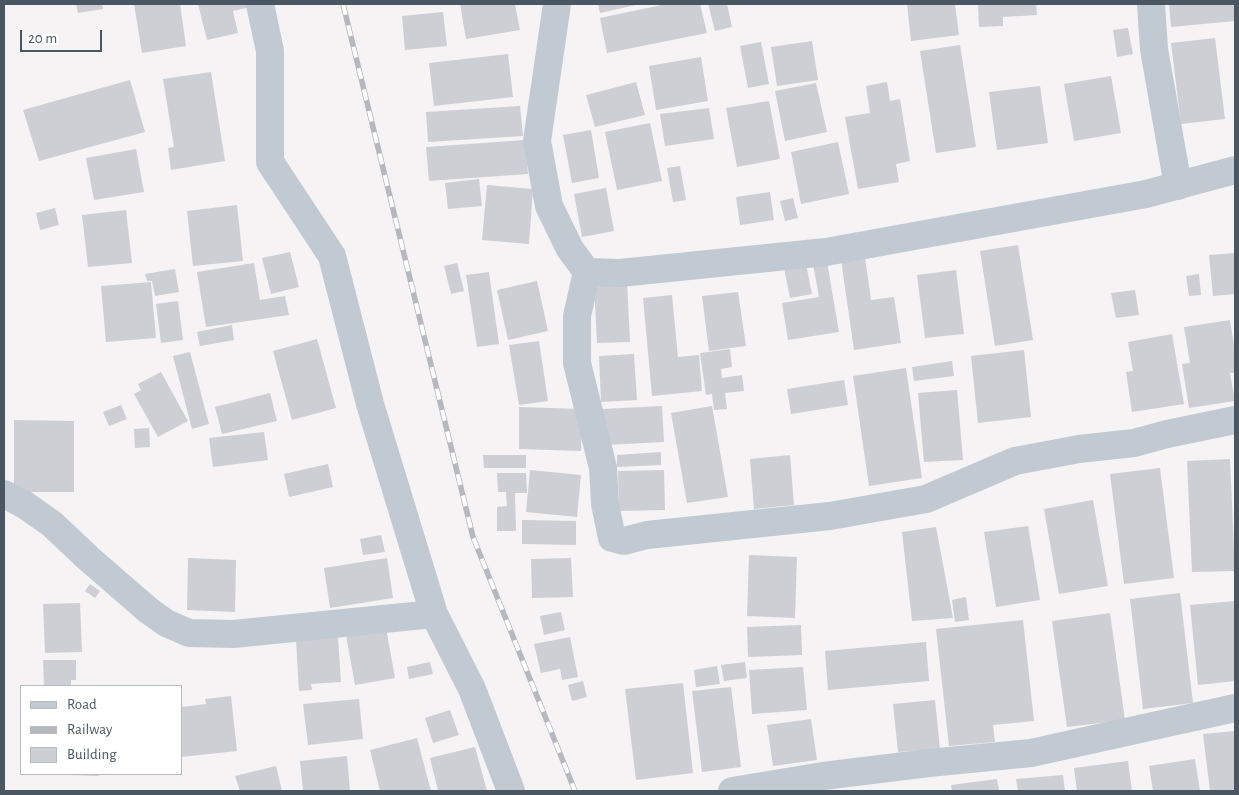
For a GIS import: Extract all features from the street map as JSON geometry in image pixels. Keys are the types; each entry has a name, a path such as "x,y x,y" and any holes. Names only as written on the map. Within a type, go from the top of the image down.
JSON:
{"street":[{"path":"260,4 270,51 270,162 332,256 370,404 434,614 472,689 511,791"},
{"path":"557,4 536,141 549,206 570,248 587,272 577,316 577,363 603,468 605,504 612,538 624,541 647,536 830,516 926,499 1015,461 1079,449 1134,443 1235,420"},
{"path":"1151,4 1154,50 1178,186"},
{"path":"587,272 620,273 826,252 1146,194 1235,170"},
{"path":"4,494 25,505 52,524 148,610 166,623 189,632 233,634 434,614"},
{"path":"732,791 823,776 929,763 1031,754 1235,708"}],"building":[{"path":"76,4 102,4 103,9 78,13"},
{"path":"134,4 180,4 186,46 142,53"},
{"path":"198,4 255,4 255,6 233,11 238,33 207,40"},
{"path":"460,4 515,4 520,30 466,39"},
{"path":"598,4 636,4 636,5 600,13"},
{"path":"666,4 700,4 707,33 607,53 600,18"},
{"path":"708,4 727,4 732,27 715,31"},
{"path":"907,4 955,4 959,35 911,41"},
{"path":"978,4 1036,4 1037,15 1003,17 1003,26 979,27"},
{"path":"1169,4 1235,4 1235,21 1171,27"},
{"path":"443,12 447,46 405,50 402,16"},
{"path":"1128,28 1133,54 1117,57 1113,30"},
{"path":"1215,38 1225,119 1181,124 1171,43"},
{"path":"812,41 818,80 777,86 771,47"},
{"path":"761,42 769,84 748,88 740,46"},
{"path":"960,45 976,147 936,153 920,51"},
{"path":"508,54 513,97 434,106 429,63"},
{"path":"701,57 708,101 656,110 649,66"},
{"path":"211,72 225,161 171,170 168,148 174,147 163,79"},
{"path":"1111,76 1121,133 1074,141 1064,84"},
{"path":"130,80 145,132 39,161 23,110"},
{"path":"636,82 645,115 595,127 586,95"},
{"path":"887,82 890,101 900,99 910,161 896,164 899,182 858,189 845,117 870,113 866,86"},
{"path":"816,83 827,132 785,141 775,91"},
{"path":"1040,86 1048,143 997,150 989,92"},
{"path":"769,101 780,159 737,167 726,108"},
{"path":"520,106 523,136 428,142 426,112"},
{"path":"709,108 714,139 665,146 660,114"},
{"path":"650,123 662,181 617,190 605,132"},
{"path":"591,130 599,178 572,183 563,135"},
{"path":"525,140 528,174 429,181 426,147"},
{"path":"838,142 849,194 801,204 791,152"},
{"path":"136,149 144,192 94,200 86,158"},
{"path":"680,166 686,200 673,202 667,168"},
{"path":"479,179 482,206 448,209 445,183"},
{"path":"487,185 533,189 529,244 482,240"},
{"path":"606,188 614,231 582,237 574,194"},
{"path":"770,192 774,220 740,225 736,197"},
{"path":"793,198 798,218 785,221 780,201"},
{"path":"237,205 243,261 193,266 187,211"},
{"path":"55,208 59,225 40,230 36,213"},
{"path":"126,210 132,263 88,267 82,215"},
{"path":"1018,245 1033,340 995,346 980,251"},
{"path":"290,252 299,287 271,294 262,258"},
{"path":"1235,253 1235,294 1213,296 1209,255"},
{"path":"865,257 871,300 894,297 901,343 854,350 841,260"},
{"path":"827,262 839,332 788,340 782,303 819,297 813,264"},
{"path":"254,263 260,300 285,296 289,315 206,327 197,272"},
{"path":"457,263 464,291 451,294 444,266"},
{"path":"806,264 812,294 790,298 784,268"},
{"path":"175,269 179,292 155,296 152,281 147,281 145,274"},
{"path":"956,270 964,334 925,338 917,275"},
{"path":"489,272 499,344 477,347 466,275"},
{"path":"1199,274 1201,295 1189,296 1186,276"},
{"path":"537,281 548,331 508,340 497,290"},
{"path":"151,282 156,338 106,342 101,286"},
{"path":"627,282 630,342 597,343 594,283"},
{"path":"1135,290 1139,315 1116,318 1111,293"},
{"path":"738,292 746,346 709,351 702,296"},
{"path":"672,295 678,357 699,355 702,391 652,396 643,298"},
{"path":"178,301 183,340 161,343 156,304"},
{"path":"1230,320 1235,352 1235,373 1230,373 1235,401 1189,408 1182,364 1190,363 1184,327"},
{"path":"232,325 234,340 200,346 197,332"},
{"path":"1172,334 1184,404 1132,412 1126,372 1133,371 1128,342"},
{"path":"317,339 336,408 292,420 273,351"},
{"path":"539,341 548,401 519,405 509,345"},
{"path":"730,349 732,367 721,369 722,378 742,375 744,391 725,393 727,409 714,410 712,394 706,395 700,353"},
{"path":"1024,350 1031,417 978,423 971,356"},
{"path":"190,352 209,424 192,429 173,356"},
{"path":"634,354 637,400 601,402 599,356"},
{"path":"952,361 954,376 914,381 912,367"},
{"path":"906,368 922,478 869,486 853,376"},
{"path":"161,372 188,421 158,437 134,394 141,390 138,384"},
{"path":"844,380 848,405 791,414 787,389"},
{"path":"957,390 963,460 924,462 918,393"},
{"path":"270,393 277,421 222,434 215,407"},
{"path":"121,405 127,419 109,426 103,412"},
{"path":"662,406 664,442 605,445 603,409"},
{"path":"712,406 728,497 687,503 671,413"},
{"path":"519,407 582,409 581,451 519,449"},
{"path":"14,420 74,421 74,492 14,492"},
{"path":"149,428 150,447 135,448 134,429"},
{"path":"264,432 268,460 213,467 209,438"},
{"path":"661,452 661,465 617,467 617,455"},
{"path":"483,455 526,455 526,468 484,468"},
{"path":"790,455 794,505 754,509 750,459"},
{"path":"1230,459 1235,571 1192,572 1187,461"},
{"path":"328,464 333,487 289,497 284,474"},
{"path":"1160,468 1174,578 1124,584 1110,474"},
{"path":"530,470 581,475 577,517 526,512"},
{"path":"664,470 665,510 619,511 618,471"},
{"path":"497,473 526,473 527,493 515,493 516,531 497,531 497,507 507,506 506,492 498,492"},
{"path":"1093,500 1108,586 1059,594 1044,509"},
{"path":"522,520 576,521 576,545 522,544"},
{"path":"1028,526 1040,600 996,607 984,532"},
{"path":"936,527 953,618 912,621 902,532"},
{"path":"381,535 385,552 363,555 360,539"},
{"path":"749,555 797,557 795,618 747,616"},
{"path":"188,558 236,560 235,612 187,610"},
{"path":"387,558 393,598 330,608 324,568"},
{"path":"571,558 573,597 532,598 531,559"},
{"path":"90,584 100,591 95,598 85,591"},
{"path":"1180,593 1193,703 1143,709 1130,599"},
{"path":"966,597 969,620 955,622 952,600"},
{"path":"1235,601 1235,681 1198,685 1190,605"},
{"path":"80,603 82,652 45,653 43,604"},
{"path":"561,612 565,630 544,635 540,616"},
{"path":"1110,613 1125,720 1067,727 1052,621"},
{"path":"1023,620 1034,721 993,725 995,742 949,746 936,629"},
{"path":"801,625 802,655 748,657 747,627"},
{"path":"386,628 395,678 355,685 346,635"},
{"path":"338,637 341,682 311,684 312,690 299,691 296,640"},
{"path":"570,637 578,677 562,680 560,669 541,673 534,644"},
{"path":"926,642 929,681 828,690 825,651"},
{"path":"43,660 76,660 76,680 71,680 71,685 44,685"},
{"path":"430,662 433,674 409,679 407,667"},
{"path":"745,662 747,678 724,681 721,665"},
{"path":"717,666 720,684 696,687 694,670"},
{"path":"803,667 807,710 752,714 749,670"},
{"path":"583,681 587,697 572,701 568,685"},
{"path":"683,683 693,773 636,780 625,689"},
{"path":"731,687 741,767 702,772 692,691"},
{"path":"231,696 237,751 182,757 182,707 206,704 205,699"},
{"path":"359,699 363,739 308,745 303,704"},
{"path":"935,700 940,749 898,752 893,704"},
{"path":"450,710 459,735 433,743 425,718"},
{"path":"811,719 817,760 773,766 767,725"},
{"path":"1235,731 1235,791 1210,791 1203,734"},
{"path":"417,738 431,791 380,791 370,750"},
{"path":"475,747 487,791 438,791 430,758"},
{"path":"347,756 350,791 303,791 300,761"},
{"path":"1195,759 1200,791 1153,791 1149,766"},
{"path":"1128,761 1132,791 1077,791 1074,768"},
{"path":"276,766 282,791 240,791 235,776"},
{"path":"1063,775 1065,791 1018,791 1016,779"},
{"path":"997,779 999,791 952,791 951,785"}],"railway":[{"path":"343,4 473,537 575,791"}]}
